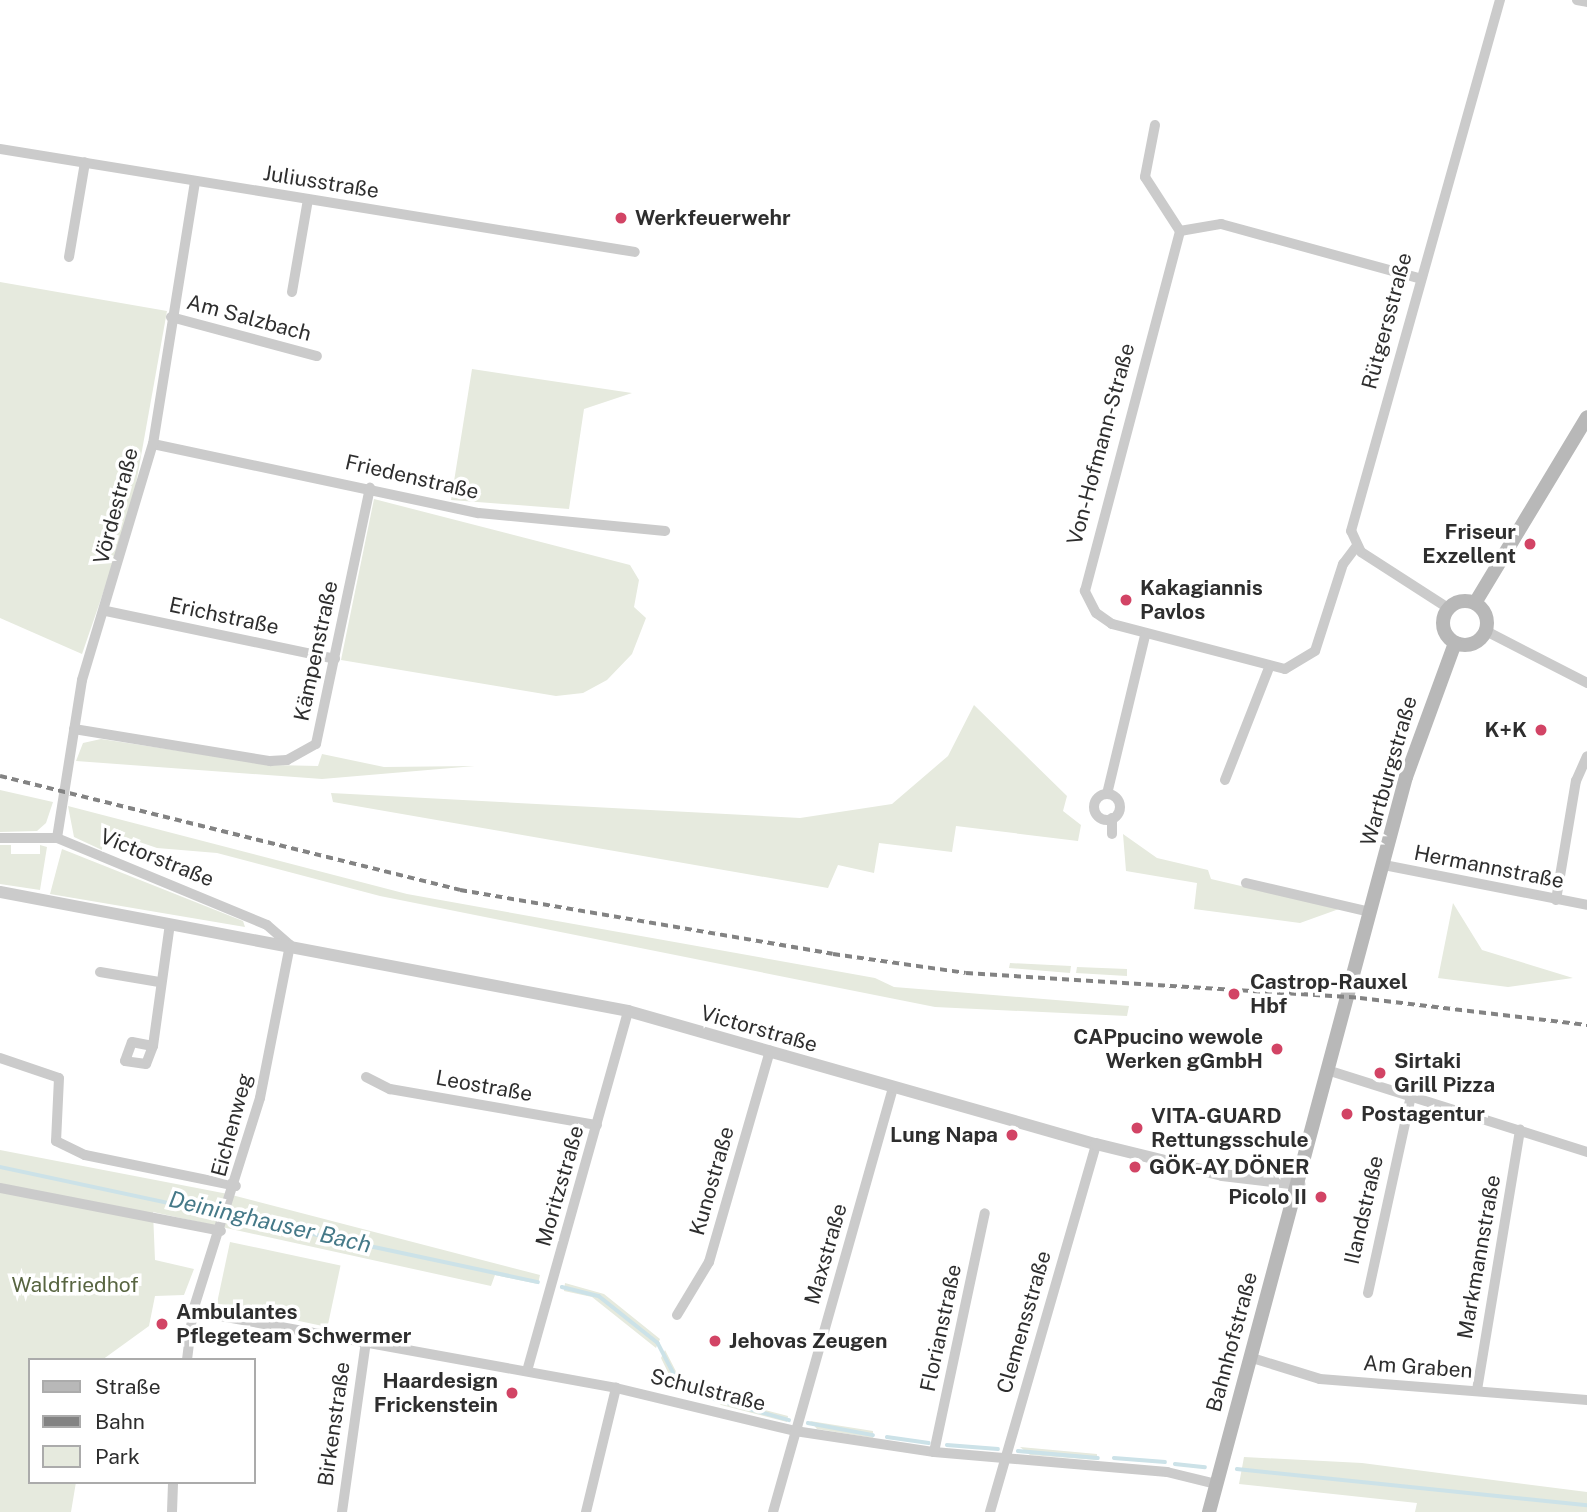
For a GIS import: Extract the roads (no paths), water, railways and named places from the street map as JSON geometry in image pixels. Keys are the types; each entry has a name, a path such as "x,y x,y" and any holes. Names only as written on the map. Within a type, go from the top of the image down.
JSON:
{"main road":[{"path":"1475,603 1487,617 1486,631 1471,645 1455,643 1443,627 1448,608 1475,603 1587,417"},
{"name":"Wartburgstraße","path":"1327,1070 1426,711 1455,643"},
{"name":"Bahnhofstraße","path":"1209,1512 1327,1070"}],"street":[{"name":"Rütgersstraße","path":"1356,547 1351,531 1419,278 1500,0"},
{"path":"1577,0 1587,2"},
{"path":"1155,125 1145,177 1180,231 1221,225 1419,278"},
{"name":"Juliusstraße","path":"0,149 635,252"},
{"path":"69,257 85,162"},
{"name":"Vördestraße","path":"57,838 82,680 106,611 153,444 171,317 195,181"},
{"path":"292,292 307,200"},
{"name":"Von-Hofmann-Straße","path":"1180,231 1085,582 1087,599 1104,620 1145,636 1269,668 1297,667 1315,650 1343,564 1356,547"},
{"name":"Am Salzbach","path":"171,317 317,356"},
{"name":"Friedenstraße","path":"153,444 479,513 665,531"},
{"name":"Kämpenstraße","path":"74,729 270,761 287,760 316,744 369,488"},
{"path":"1356,547 1448,608"},
{"name":"Erichstraße","path":"106,611 335,659"},
{"path":"1486,631 1587,683"},
{"path":"1112,818 1095,811 1097,800 1107,794 1145,636"},
{"path":"1225,780 1269,668"},
{"path":"1556,900 1576,781 1587,756"},
{"path":"1107,794 1119,804 1112,818 1112,834"},
{"name":"Victorstraße","path":"0,838 57,838 267,925 290,945"},
{"name":"Hermannstraße","path":"1384,865 1587,905"},
{"path":"1246,883 1371,912"},
{"name":"Victorstraße","path":"0,892 290,945 628,1012 1096,1144 1212,1173 1298,1184"},
{"path":"153,1045 159,982 170,924"},
{"name":"Eichenweg","path":"187,1358 193,1311 236,1186 290,945"},
{"path":"100,972 159,982"},
{"name":"Moritzstraße","path":"527,1371 628,1012"},
{"name":"Kunostraße","path":"677,1315 709,1262 770,1051"},
{"path":"0,1058 59,1078 56,1141 85,1155 236,1186"},
{"path":"1327,1070 1587,1152"},
{"name":"Leostraße","path":"366,1077 390,1089 597,1125"},
{"name":"Maxstraße","path":"773,1512 893,1087"},
{"name":"Ilandstraße","path":"1367,1293 1411,1095"},
{"name":"Markmannstraße","path":"1476,1390 1520,1130"},
{"name":"Clemensstraße","path":"990,1512 1096,1144"},
{"path":"0,1188 221,1231"},
{"name":"Florianstraße","path":"934,1452 985,1213"},
{"name":"Schulstraße","path":"193,1311 616,1388 795,1431 934,1452 1167,1472 1216,1484"},
{"name":"Birkenstraße","path":"342,1512 366,1342"},
{"name":"Am Graben","path":"1249,1357 1321,1379 1587,1400"},
{"path":"586,1512 616,1388"},
{"path":"172,1512 173,1484"}],"waterway":[{"name":"Deininghauser Bach","path":"0,1167 538,1282"},
{"name":"Deininghauser Bach","path":"562,1287 599,1296 658,1343 683,1391 698,1395"},
{"name":"Deininghauser Bach","path":"711,1398 789,1420"},
{"name":"Deininghauser Bach","path":"808,1423 873,1435"},
{"name":"Deininghauser Bach","path":"887,1437 929,1443"},
{"name":"Deininghauser Bach","path":"947,1445 998,1449"},
{"name":"Deininghauser Bach","path":"1018,1451 1098,1458"},
{"name":"Deininghauser Bach","path":"1114,1458 1165,1462"},
{"name":"Deininghauser Bach","path":"1175,1464 1205,1467"},
{"name":"Deininghauser Bach","path":"1237,1469 1587,1505"}],"railway":[{"path":"0,776 460,890 833,954 966,973 1360,998 1587,1025"}],"place":[{"name":"Werkfeuerwehr","path":"621,218"},
{"name":"Friseur Exzellent","path":"1530,544"},
{"name":"Kakagiannis Pavlos","path":"1126,600"},
{"name":"K+K","path":"1541,730"},
{"name":"Castrop-Rauxel Hbf","path":"1234,994"},
{"name":"CAPpucino wewole Werken gGmbH","path":"1277,1049"},
{"name":"Sirtaki Grill Pizza","path":"1380,1073"},
{"name":"Postagentur","path":"1347,1114"},
{"name":"VITA-GUARD Rettungsschule","path":"1137,1128"},
{"name":"Lung Napa","path":"1012,1135"},
{"name":"GÖK-AY DÖNER","path":"1135,1167"},
{"name":"Picolo II","path":"1321,1197"},
{"name":"Ambulantes Pflegeteam Schwermer","path":"162,1324"},
{"name":"Jehovas Zeugen","path":"715,1341"},
{"name":"Haardesign Frickenstein","path":"512,1393"}],"park label":[{"name":"Waldfriedhof","path":"75,1285"}]}
